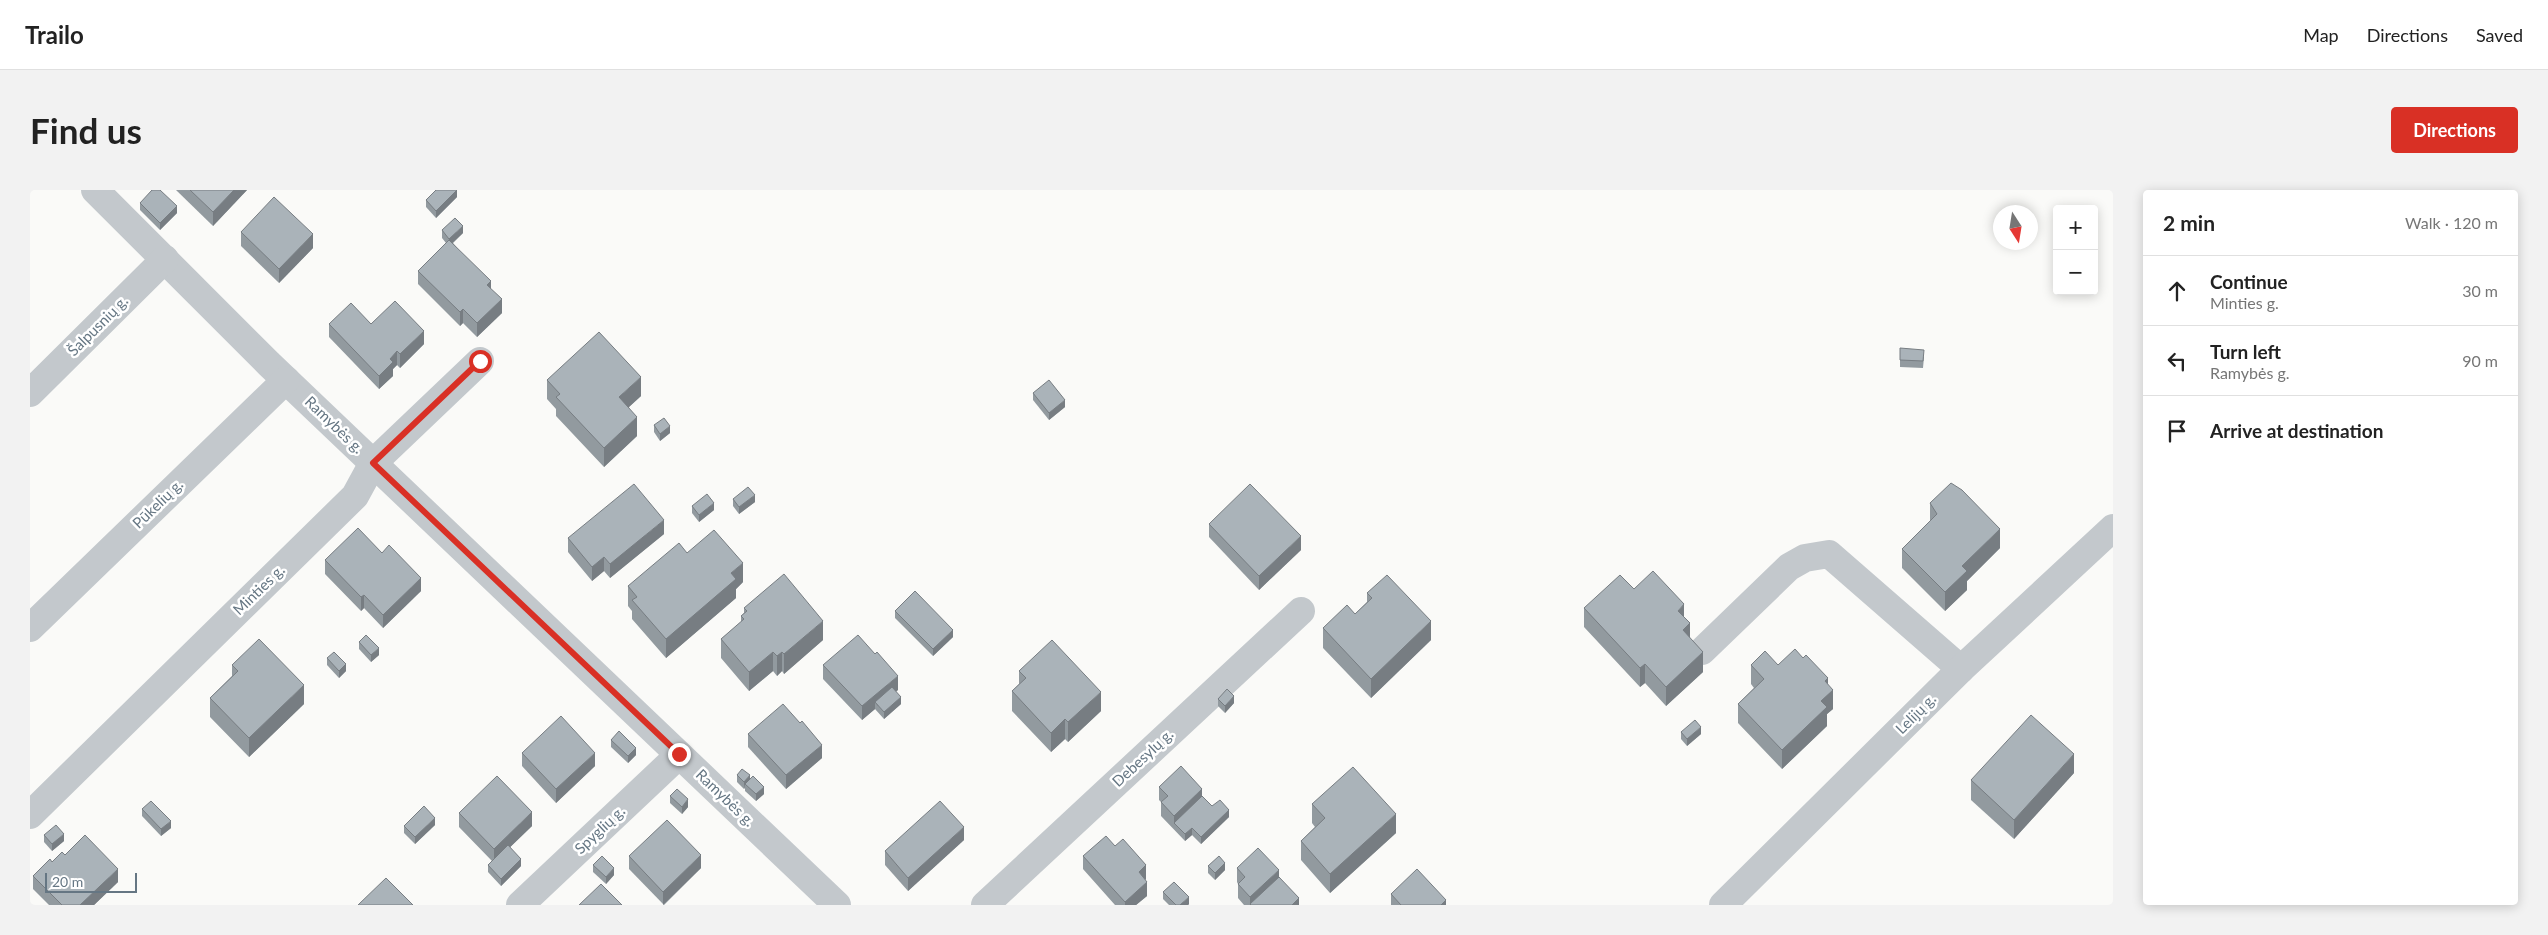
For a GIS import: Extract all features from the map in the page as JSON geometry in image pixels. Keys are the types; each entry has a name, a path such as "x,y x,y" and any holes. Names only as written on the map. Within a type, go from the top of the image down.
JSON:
{"street":[{"name":"Ramybės g.","path":"95,190 286,380 837,905"},
{"name":"Šalpusnių g.","path":"30,392 165,259"},
{"name":"Minties g.","path":"30,815 355,496 373,463 480,361"},
{"name":"Pūkelių g.","path":"30,628 286,380"},
{"name":"Lelijų g.","path":"1723,905 1961,669 2113,528"},
{"path":"1702,651 1789,567 1805,558 1829,554 1961,669"},
{"name":"Debesylų g.","path":"985,905 1301,611"},
{"name":"Spyglių g.","path":"520,905 679,754"}],"building":[{"path":"152,190 160,190 177,206 160,223 140,203"},
{"path":"190,190 234,190 213,212"},
{"path":"436,190 457,190 436,211 426,200"},
{"path":"274,197 313,234 279,269 241,232"},
{"path":"455,218 463,226 449,239 442,230"},
{"path":"449,240 491,281 487,285 502,299 477,323 463,309 460,312 418,271"},
{"path":"395,301 424,331 400,354 397,351 390,359 393,362 379,376 329,324 351,303 371,324"},
{"path":"599,332 641,377 619,397 637,417 604,448 556,397 560,394 547,380"},
{"path":"1900,348 1924,350 1923,361 1900,360"},
{"path":"1049,380 1065,400 1049,413 1033,393"},
{"path":"664,418 670,426 660,434 654,425"},
{"path":"1951,483 1962,490 2000,529 1962,566 1967,571 1945,592 1902,549 1937,514 1930,503"},
{"path":"634,484 664,520 610,564 604,557 592,567 568,538"},
{"path":"1250,484 1301,536 1259,576 1209,524"},
{"path":"748,487 755,495 739,507 733,499"},
{"path":"707,494 714,503 699,515 692,506"},
{"path":"358,528 382,553 389,545 421,578 383,615 364,595 361,597 325,560"},
{"path":"714,530 743,563 731,573 736,579 666,639 632,600 637,597 628,586 679,543 687,553"},
{"path":"1653,571 1684,604 1678,611 1690,623 1683,630 1703,652 1666,687 1645,664 1640,668 1584,608 1620,575 1634,589"},
{"path":"784,574 823,621 784,654 782,652 777,656 773,652 749,672 721,639 744,619 741,616 747,611 744,608"},
{"path":"1387,575 1431,621 1371,679 1323,628 1347,605 1355,614 1372,598 1367,593"},
{"path":"915,591 953,630 933,649 895,611"},
{"path":"366,635 379,648 371,655 359,642"},
{"path":"858,635 875,654 877,652 898,676 862,706 823,665"},
{"path":"259,639 304,685 249,738 210,698 238,671 232,665"},
{"path":"1052,640 1101,692 1068,722 1065,719 1051,733 1012,691 1026,678 1019,671"},
{"path":"1795,649 1803,658 1806,655 1828,678 1825,681 1833,690 1821,701 1827,707 1782,750 1738,704 1764,679 1751,665 1765,651 1778,665"},
{"path":"334,652 346,664 339,671 327,658"},
{"path":"892,687 901,697 884,712 875,702"},
{"path":"1227,689 1234,696 1225,706 1218,699"},
{"path":"783,704 800,723 802,721 822,745 786,775 748,734"},
{"path":"2031,715 2074,754 2014,820 1971,780"},
{"path":"561,716 595,753 556,789 522,753"},
{"path":"1695,720 1701,727 1687,739 1681,732"},
{"path":"619,731 636,748 628,756 611,740"},
{"path":"1181,766 1202,789 1174,816 1161,802 1168,796 1159,787"},
{"path":"1353,767 1396,814 1330,874 1301,841 1325,818 1312,804"},
{"path":"742,769 750,775 744,782 737,775"},
{"path":"497,776 532,812 494,849 459,813"},
{"path":"753,776 764,787 756,794 745,784"},
{"path":"677,789 688,799 682,807 670,796"},
{"path":"1202,796 1212,806 1220,800 1229,810 1201,837 1192,828 1185,834 1174,823"},
{"path":"151,801 171,821 161,829 142,809"},
{"path":"940,801 964,827 908,878 885,851"},
{"path":"424,806 435,818 415,837 404,826"},
{"path":"667,820 701,855 663,892 629,856"},
{"path":"56,825 64,834 52,844 44,835"},
{"path":"85,835 118,869 80,905 62,905 33,876 50,859 52,862 62,852 65,855"},
{"path":"1106,836 1115,846 1123,839 1146,865 1139,872 1147,882 1125,902 1083,856"},
{"path":"508,845 521,859 501,879 488,865"},
{"path":"1258,848 1279,870 1250,897 1238,884 1245,877 1237,868"},
{"path":"602,856 614,868 606,877 593,865"},
{"path":"1219,856 1225,863 1215,873 1208,866"},
{"path":"1417,869 1446,900 1441,905 1401,905 1391,894"},
{"path":"1279,877 1299,898 1292,905 1250,904"},
{"path":"386,878 413,905 358,905"},
{"path":"1174,882 1189,897 1180,905 1176,905 1163,892"},
{"path":"601,884 622,905 579,905"}],"route":[{"path":"480,361 373,463 679,754"}]}
